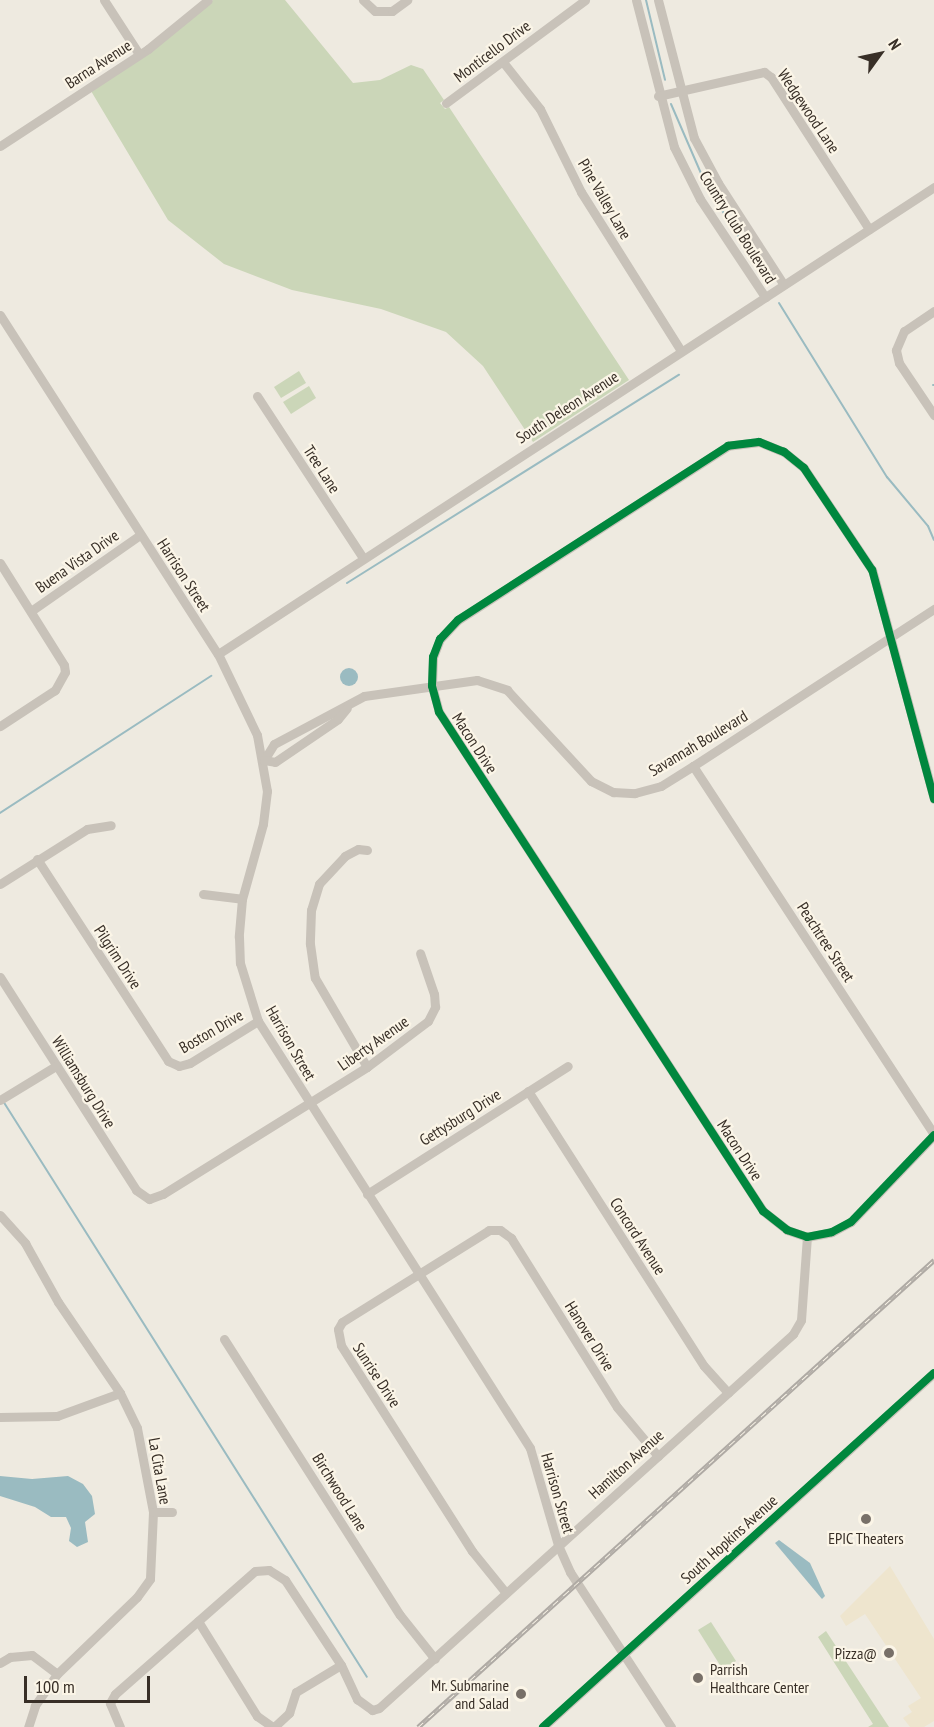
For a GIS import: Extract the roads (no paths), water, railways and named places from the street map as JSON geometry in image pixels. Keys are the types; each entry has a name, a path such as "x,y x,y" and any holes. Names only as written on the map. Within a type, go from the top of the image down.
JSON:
{"street":[{"path":"104,0 139,54"},
{"name":"Barna Avenue","path":"0,146 139,54 208,0"},
{"path":"363,0 375,11 392,11 407,0"},
{"name":"Monticello Drive","path":"446,104 585,0"},
{"name":"Country Club Boulevard","path":"636,0 658,96 674,147 700,199 765,297"},
{"name":"Country Club Boulevard","path":"658,0 694,138 718,183 784,285"},
{"name":"Pine Valley Lane","path":"503,62 540,109 581,192 681,351"},
{"name":"Wedgewood Lane","path":"658,96 764,72 771,77 869,229"},
{"name":"South Deleon Avenue","path":"218,654 934,187"},
{"path":"934,310 904,331 896,350 899,363 934,415"},
{"name":"Harrison Street","path":"0,315 218,654 245,705 264,760 267,791 263,824 242,898 240,963 258,1022 416,1275 530,1448 558,1545 579,1588 671,1727"},
{"name":"Tree Lane","path":"257,396 363,558"},
{"name":"Macon Drive","path":"807,1237 786,1230 763,1211 439,712 432,686 433,657 440,639 458,621 728,446 759,442 784,452 804,468 872,570 934,799"},
{"name":"Buena Vista Drive","path":"31,611 140,535"},
{"path":"0,563 64,665 61,685 0,726"},
{"name":"Savannah Boulevard","path":"264,760 274,744 348,707 364,696 477,680 507,690 591,781 613,792 635,793 661,786 934,609"},
{"path":"264,760 276,762 338,719 348,707"},
{"name":"Peachtree Street","path":"693,766 934,1135"},
{"path":"0,884 87,829 111,825"},
{"path":"367,850 358,849 345,855 319,884 311,910 310,944 315,978 368,1067"},
{"name":"Pilgrim Drive","path":"37,859 168,1061 179,1066"},
{"path":"203,894 242,898"},
{"name":"Liberty Avenue","path":"149,1199 163,1194 368,1067 428,1021 435,1007 420,953"},
{"name":"Williamsburg Drive","path":"0,977 135,1190 149,1199"},
{"name":"Boston Drive","path":"179,1066 258,1022"},
{"path":"0,1100 56,1066"},
{"name":"Gettysburg Drive","path":"367,1194 568,1066"},
{"name":"Concord Avenue","path":"528,1091 704,1366 728,1393"},
{"path":"807,1237 832,1232 851,1222 934,1135"},
{"name":"La Cita Lane","path":"0,1215 25,1243 58,1302 120,1393 137,1428 153,1512 150,1579 137,1597 57,1674 35,1706 28,1727"},
{"name":"Sunrise Drive","path":"500,1230 489,1230 342,1322 338,1338 472,1551 507,1593"},
{"name":"Hanover Drive","path":"500,1230 511,1238 617,1407 658,1456"},
{"name":"Hamilton Avenue","path":"341,1665 357,1699 372,1710 379,1708 793,1334 801,1320 807,1237"},
{"name":"Birchwood Lane","path":"224,1339 400,1615 435,1659"},
{"name":"South Hopkins Avenue","path":"543,1727 555,1723 623,1653 934,1373"},
{"path":"0,1417 57,1416 120,1393"},
{"path":"153,1512 172,1512"},
{"path":"120,1727 110,1703 115,1694 198,1621 255,1571 269,1570 285,1580 341,1665 296,1692 289,1713 274,1727 257,1716 198,1621"},
{"path":"0,1663 10,1657 32,1655 57,1674"}],"water":[{"path":"345,668 353,668 358,673 356,684 345,686 340,681 340,673"},
{"path":"0,1476 32,1479 68,1476 83,1484 92,1496 95,1514 85,1522 88,1542 77,1547 69,1541 71,1528 66,1517 51,1517 35,1507 0,1496"},
{"path":"779,1540 810,1563 825,1596 822,1599 775,1543"}],"waterway":[{"path":"646,0 665,80"},
{"path":"671,104 706,185 766,280"},
{"path":"779,303 887,477 928,526 934,540"},
{"path":"347,583 679,375"},
{"path":"0,813 211,676"},
{"path":"3,1101 367,1677"}],"railway":[{"path":"418,1727 934,1260"}],"place":[{"name":"EPIC Theaters","path":"866,1519"},
{"name":"Pizza@","path":"889,1653"},
{"name":"Parrish Healthcare Center","path":"698,1678"},
{"name":"Mr. Submarine and Salad","path":"521,1694"}]}
